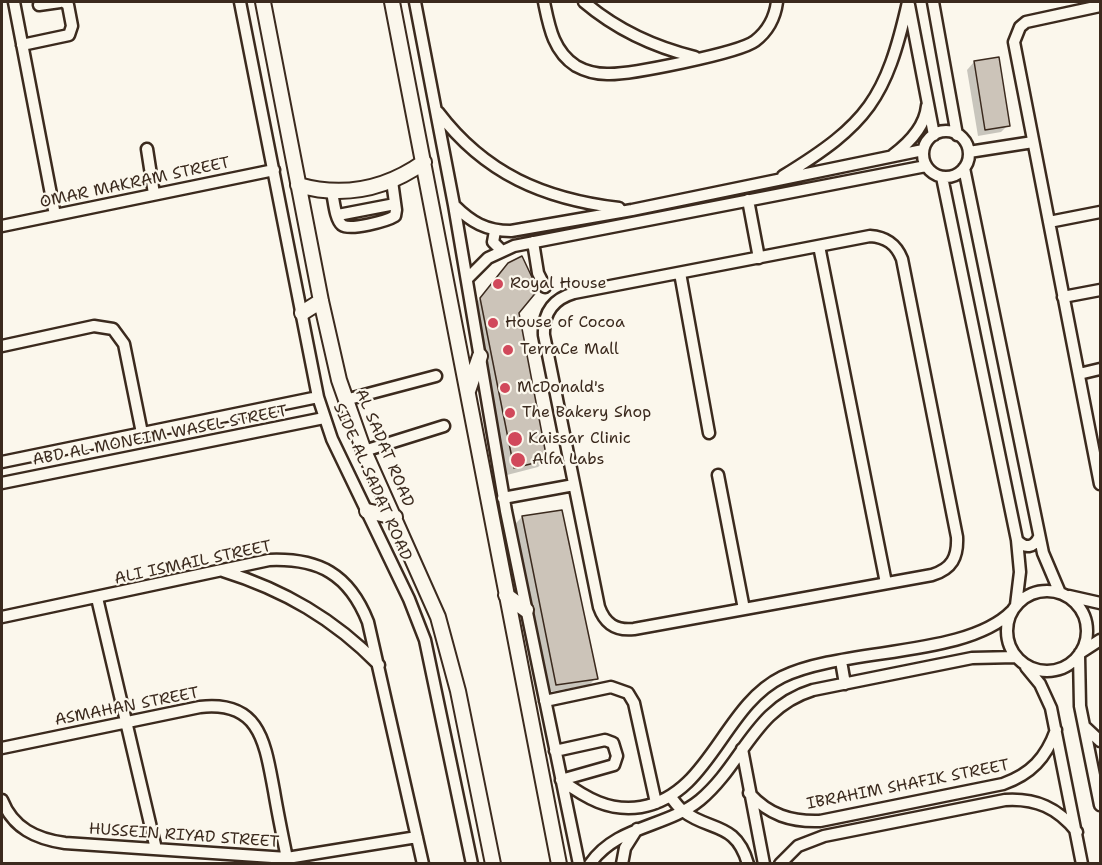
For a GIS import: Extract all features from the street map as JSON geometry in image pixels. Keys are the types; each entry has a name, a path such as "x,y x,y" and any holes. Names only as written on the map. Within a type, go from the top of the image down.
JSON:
{"main road":[{"name":"AL SADAT ROAD","path":"264,2 321,301 345,400 364,451 438,616 448,650 493,864"},
{"path":"392,2 559,864"},
{"path":"298,185 332,192 363,190 392,181 424,162"},
{"path":"302,313 321,301"},
{"path":"468,393 480,356"},
{"path":"366,511 395,517"},
{"path":"506,595 526,610"}],"street":[{"path":"14,2 55,215"},
{"path":"22,45 69,35 72,26 68,5 62,2 39,5"},
{"name":"SIDE AL SADAT ROAD","path":"240,2 318,397 324,418 409,599 425,640 472,864"},
{"path":"415,2 454,205 503,498 579,864"},
{"path":"544,2 552,38 558,49 577,67 591,72 622,73 698,58 754,42 771,23 777,2"},
{"path":"584,2 628,33 674,52 698,58"},
{"path":"908,2 934,135"},
{"path":"774,181 830,146 863,115 887,77 895,56 908,2"},
{"path":"933,2 957,135"},
{"path":"1101,6 1034,20 1020,27 1016,34 1015,50 1079,374 1097,448 1101,484"},
{"path":"890,157 912,139 920,127 926,114 928,100"},
{"path":"435,108 468,146 487,161 530,187 576,202 632,210"},
{"path":"454,205 480,226 495,231 632,210 923,150 934,135 946,132 957,135 965,142 969,152 964,168 1039,537 1048,567 1062,594 1078,606 1085,621 1086,637 1079,654 1078,694 1101,805"},
{"path":"969,152 1033,142"},
{"path":"147,149 154,194"},
{"path":"923,150 926,166 931,172 942,177 952,176 964,168"},
{"path":"467,279 482,262 501,250 533,242 926,166"},
{"name":"OMAR MAKRAM STREET","path":"2,225 274,170"},
{"path":"942,177 1017,540 1020,572 1007,634 1019,660 1033,674 1046,696 1056,730 1082,864"},
{"path":"332,192 338,215 395,204 392,181"},
{"path":"711,194 714,207"},
{"path":"748,200 759,258"},
{"path":"1049,222 1101,212"},
{"path":"495,231 493,242 501,250"},
{"path":"879,236 887,239 898,251 957,537 956,555 947,568 932,575 625,630 608,623 599,607 544,335 547,312 563,296 574,293 819,246 879,236"},
{"path":"533,242 538,273 545,287"},
{"path":"819,246 886,583"},
{"path":"680,273 709,433"},
{"path":"1064,297 1101,290"},
{"path":"2,346 94,326 113,329 124,344 141,433 138,456"},
{"path":"1079,374 1101,369"},
{"path":"345,400 436,376"},
{"name":"ABD AL MONEIM WASEL STREET","path":"2,462 318,397"},
{"name":"ABD AL MONEIM WASEL STREET","path":"2,483 324,418"},
{"path":"364,451 444,426"},
{"path":"141,433 153,453"},
{"path":"718,475 744,609"},
{"path":"503,498 574,485"},
{"path":"1017,540 1022,546 1030,547 1036,544 1039,537"},
{"name":"ALI ISMAIL STREET","path":"2,617 269,560 294,559 326,569 341,579 362,606 380,666 423,864"},
{"path":"223,571 265,585 297,600 341,630 380,666"},
{"path":"561,780 586,798 609,807 633,808 656,803 670,796 692,778 748,704 764,689 796,671 975,633 1003,620 1014,608 1036,592 1062,594 1101,603"},
{"path":"97,598 156,849"},
{"path":"590,864 604,847 636,829 684,811 709,791 780,704 801,694 972,658 1019,660 1036,670 1052,671 1067,666 1079,654 1101,640"},
{"path":"841,662 845,684"},
{"path":"545,701 611,687 628,693 634,703 656,803"},
{"name":"ASMAHAN STREET","path":"2,748 214,705 234,710 251,721 265,744 287,861"},
{"path":"1084,726 1101,741"},
{"name":"IBRAHIM SHAFIK STREET","path":"749,793 759,804 788,819 820,821 1003,784 1025,774 1043,759 1056,730"},
{"path":"555,751 605,740 613,743 617,756 614,765 561,780"},
{"path":"742,749 764,864"},
{"path":"670,796 684,811 731,835 743,849 748,864"},
{"name":"IBRAHIM SHAFIK STREET","path":"780,864 798,846 824,836 1005,800 1019,799 1046,805 1058,812 1077,832"},
{"name":"HUSSEIN RIYAD STREET","path":"2,800 17,824 47,841 287,861 417,837"},
{"path":"622,864 625,848 636,829"}],"building":[{"path":"999,57 1010,126 985,130 974,61"},
{"name":"TerraCe Mall","path":"522,256 538,290 519,313 547,460 514,468 480,298 508,263"},
{"path":"562,510 598,679 556,685 522,516"}],"place":[{"name":"Royal House","path":"498,284"},
{"name":"House of Cocoa","path":"493,323"},
{"name":"TerraCe Mall","path":"508,350"},
{"name":"McDonald's","path":"505,388"},
{"name":"The Bakery Shop","path":"510,413"},
{"name":"Kaissar Clinic","path":"515,439"},
{"name":"Alfa Labs","path":"518,460"}]}
